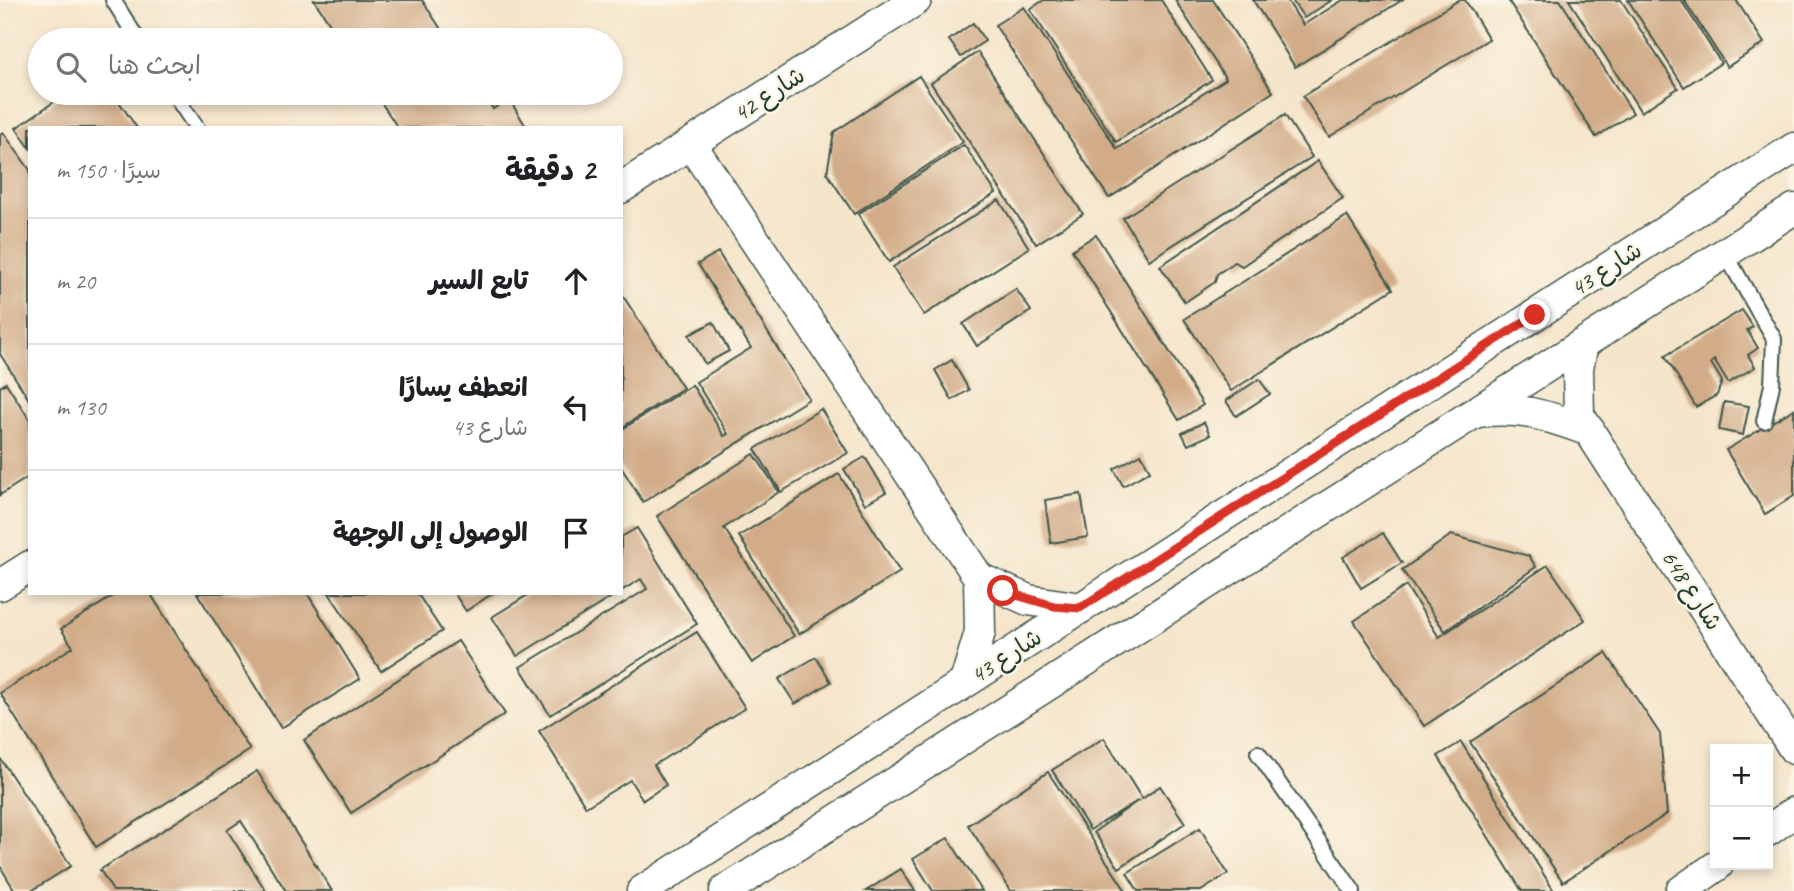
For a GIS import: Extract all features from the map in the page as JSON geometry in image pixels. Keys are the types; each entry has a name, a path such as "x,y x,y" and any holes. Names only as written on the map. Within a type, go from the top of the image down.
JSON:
{"street":[{"name":"شارع 42","path":"623,187 916,0"},
{"path":"691,144 979,578 1028,600 1080,608"},
{"name":"شارع 43","path":"642,891 1794,148"},
{"name":"شارع 43","path":"725,891 1794,209"},
{"name":"شارع 648","path":"1583,344 1577,391 1579,415 1794,749"},
{"path":"1476,412 1505,408 1534,411 1590,431"},
{"path":"0,585 28,567"},
{"path":"965,682 980,632 979,578"},
{"path":"1773,827 1794,812"},
{"path":"1681,891 1711,870"}],"lane":[{"path":"113,0 130,28"},
{"path":"181,105 196,126"},
{"path":"1725,253 1774,338 1772,385 1764,421"},
{"path":"1258,753 1353,891"}],"building":[{"path":"314,0 422,0 440,28 333,28"},
{"path":"1044,0 1161,0 1212,80 1116,142 1030,9"},
{"path":"1175,0 1213,0 1273,92 1109,198 995,25 1024,7 1117,149 1226,79"},
{"path":"1253,0 1287,0 1303,25 1343,0 1402,0 1295,67"},
{"path":"1292,0 1332,0 1304,18"},
{"path":"1459,0 1465,0 1489,39 1329,137 1303,96"},
{"path":"1508,0 1560,0 1633,113 1596,137"},
{"path":"1569,0 1621,0 1678,88 1641,112"},
{"path":"1628,0 1681,0 1721,63 1684,87"},
{"path":"1684,0 1736,0 1764,43 1727,67"},
{"path":"973,23 985,41 961,57 949,40"},
{"path":"978,52 1083,214 1036,244 931,83"},
{"path":"919,76 963,142 854,214 827,173 834,132"},
{"path":"50,105 121,105 136,126 28,126 28,145 16,128"},
{"path":"383,105 490,105 493,109 499,105 513,105 526,126 397,126"},
{"path":"1285,115 1312,157 1149,260 1123,218"},
{"path":"3,132 28,167 28,398 0,354 0,134"},
{"path":"964,145 996,193 889,262 858,214"},
{"path":"1318,161 1343,198 1242,266 1235,262 1217,274 1215,282 1185,302 1160,266"},
{"path":"999,200 1029,248 924,315 893,267"},
{"path":"1347,216 1393,289 1231,391 1184,319"},
{"path":"1096,235 1203,405 1179,420 1072,250"},
{"path":"718,252 809,399 643,502 623,470 623,429 692,385 724,436 728,434 696,382 751,348 698,264"},
{"path":"1016,289 1031,311 977,346 963,324"},
{"path":"623,296 683,388 623,427"},
{"path":"1742,310 1753,327 1747,330 1758,348 1748,355 1755,367 1728,383 1714,360 1711,363 1722,381 1717,395 1696,407 1665,356"},
{"path":"713,322 729,351 705,364 689,335"},
{"path":"952,360 969,390 952,400 935,370"},
{"path":"1259,379 1270,394 1236,416 1226,401"},
{"path":"6,383 28,417 28,477 0,495 0,387"},
{"path":"1724,402 1749,406 1743,435 1719,430"},
{"path":"821,409 848,453 781,492 755,449"},
{"path":"1794,409 1794,496 1765,514 1726,450"},
{"path":"1204,422 1210,435 1188,445 1182,433"},
{"path":"754,454 779,492 724,528 794,636 752,663 657,516"},
{"path":"1141,454 1150,471 1123,486 1114,469"},
{"path":"865,457 886,492 865,504 844,469"},
{"path":"839,474 900,572 799,634 739,536"},
{"path":"1081,494 1088,537 1051,543 1045,500"},
{"path":"637,528 697,624 550,715 520,667 647,589 641,579 623,590 623,536"},
{"path":"1383,533 1402,563 1361,588 1343,557"},
{"path":"1451,535 1529,556 1536,567 1445,631 1402,570"},
{"path":"1548,565 1585,620 1424,726 1354,621 1406,586 1439,637"},
{"path":"115,595 151,595 250,750 96,847 0,693 73,647 61,629"},
{"path":"198,595 308,595 360,679 281,728"},
{"path":"330,595 418,595 442,631 381,671"},
{"path":"455,595 490,595 466,611"},
{"path":"528,595 615,595 517,656 492,617"},
{"path":"697,632 745,708 654,765 666,785 643,800 630,780 586,807 539,731"},
{"path":"458,641 505,714 351,813 304,740"},
{"path":"1606,653 1660,734 1667,814 1563,882 1470,742"},
{"path":"816,657 831,682 795,704 779,679"},
{"path":"1104,738 1142,799 1160,786 1185,823 1119,868 1094,832 1139,800 1090,830 1052,770"},
{"path":"1461,742 1554,891 1522,891 1438,756"},
{"path":"0,758 71,866 31,891 15,891 0,866"},
{"path":"257,771 332,891 286,891 241,821 227,830 266,891 113,891 100,870"},
{"path":"1048,772 1126,891 1011,891 968,825"},
{"path":"1200,828 1228,874 1201,891 1138,891 1127,873"},
{"path":"948,838 982,891 933,891 913,859"},
{"path":"901,869 915,891 866,891"}],"route":[{"path":"1003,591 1054,606 1080,608 1535,315"}]}
